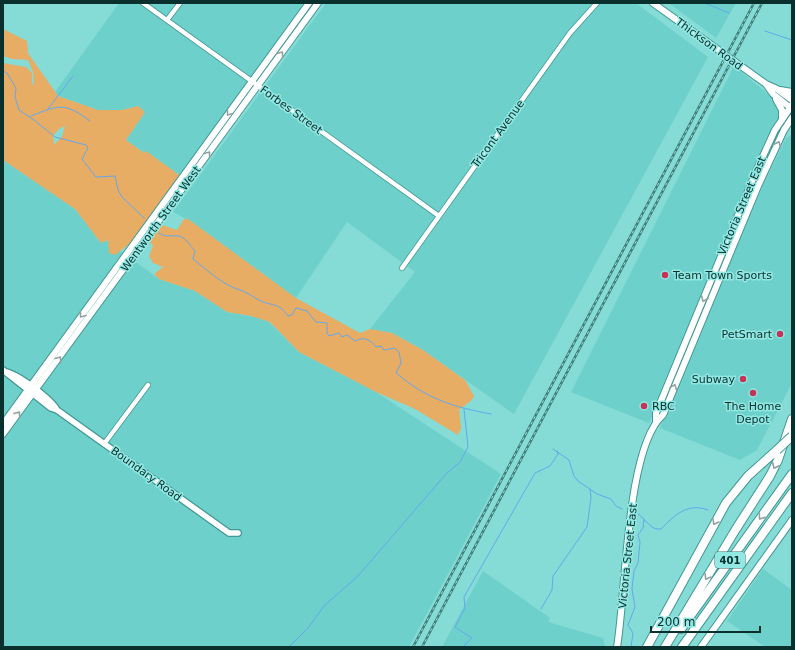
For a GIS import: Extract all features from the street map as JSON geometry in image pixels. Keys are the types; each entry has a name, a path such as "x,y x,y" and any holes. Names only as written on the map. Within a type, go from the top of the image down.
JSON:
{"highway":[{"path":"665,647 736,529 770,476 778,460 792,419"},
{"path":"647,647 726,503 748,476 792,436"},
{"name":"401","path":"668,647 792,474"},
{"name":"401","path":"682,647 792,494"}],"main road":[{"name":"Wentworth Street West","path":"3,434 31,390 309,3"},
{"name":"Wentworth Street West","path":"3,424 31,390 258,86 318,3"},
{"name":"Thickson Road","path":"653,3 766,84 791,107"},
{"name":"Thickson Road","path":"775,92 792,100"},
{"path":"781,122 782,110 775,92 792,92"},
{"name":"Victoria Street East","path":"617,647 630,518 639,469 656,421 656,413 758,167 775,130 791,107"},
{"name":"Victoria Street East","path":"656,421 663,415 754,197 784,130 792,118"},
{"path":"784,130 792,124"},
{"path":"754,197 751,193 760,172 758,167"},
{"path":"701,647 792,520"}],"street":[{"name":"Forbes Street","path":"143,3 439,216"},
{"path":"167,20 180,3"},
{"name":"Tricont Avenue","path":"402,268 570,32 598,3"},
{"name":"Boundary Road","path":"4,371 31,390 51,408 57,410 229,533 238,533"},
{"path":"104,444 148,385"}],"shaded area":[{"path":"119,3 305,3 182,177 146,151 144,153 126,140 145,112 138,106 122,110 98,110 58,96 55,92"},
{"path":"326,3 636,3 708,57 514,414 423,350 392,333 370,329 415,272 347,222 296,298 192,222 173,212"},
{"path":"669,3 736,3 716,38"},
{"path":"3,29 27,41 28,53 58,96 98,110 122,110 138,106 145,112 126,140 144,153 146,151 182,177 152,218 162,225 177,230 184,219 188,219 296,298 360,333 370,329 392,333 423,350 465,380 474,396 472,400 459,410 461,428 458,435 415,409 376,392 299,352 270,322 251,316 227,312 195,291 159,279 154,274 163,267 153,263 149,256 153,246 146,238 140,236 115,255 109,253 108,240 101,243 75,209 3,160 3,63 26,67 32,73 32,82 34,87 33,72 28,60 12,59 3,56","holes":["65,126 62,136 54,145 53,136 59,129"]},
{"path":"734,66 774,99 781,115 701,297 686,336 667,376 660,400 649,423 571,392"},
{"path":"792,135 792,383 757,450 740,460 660,428 745,223 786,138"},
{"path":"3,160 75,209 101,243 107,241 159,279 195,291 227,312 266,319 299,352 376,392 501,474 409,647 3,647"},
{"path":"763,569 792,590 792,645 790,647 765,647 727,621"},
{"path":"483,571 550,618 548,622 603,638 605,647 442,647"}],"waterway":[{"path":"705,3 729,13"},
{"path":"765,31 792,40"},
{"path":"3,71 7,73 16,88 15,97 19,110 55,137 86,145 88,148 82,159 96,177 115,176 118,190 122,197 144,218"},
{"path":"48,109 73,76"},
{"path":"31,116 49,109 62,107 68,108 90,121"},
{"path":"159,233 166,236 181,236 195,251 193,259 227,285 259,300 281,308 288,316 292,315 296,308 307,311 316,322 327,323 327,333 329,336 339,333 342,337 347,335 355,341 361,339 367,340 372,342 376,347 381,346 384,350 395,348 399,352 401,363 396,373 407,382 430,396 452,405 491,414"},
{"path":"289,647 308,628 324,606 358,576 446,474 460,462 468,447 464,409"},
{"path":"553,449 569,460 574,476 578,481 597,494 611,499 616,506 622,509"},
{"path":"463,647 472,638 455,627 465,608 464,597 535,473 550,466 558,454 557,451"},
{"path":"541,609 552,590 553,576 587,527 591,498 590,489"},
{"path":"644,520 653,528 661,529 676,515 687,509 700,508 708,510"},
{"path":"631,647 633,633 628,625 635,607 632,589 634,571 638,563 640,542 638,535 643,528 644,519 638,514"}],"railway":[{"path":"413,647 754,3"},
{"path":"422,647 762,3"}],"place":[{"name":"Team Town Sports","path":"665,275"},
{"name":"PetSmart","path":"780,334"},
{"name":"Subway","path":"743,379"},
{"name":"The Home Depot","path":"753,393"},
{"name":"RBC","path":"644,406"}]}
